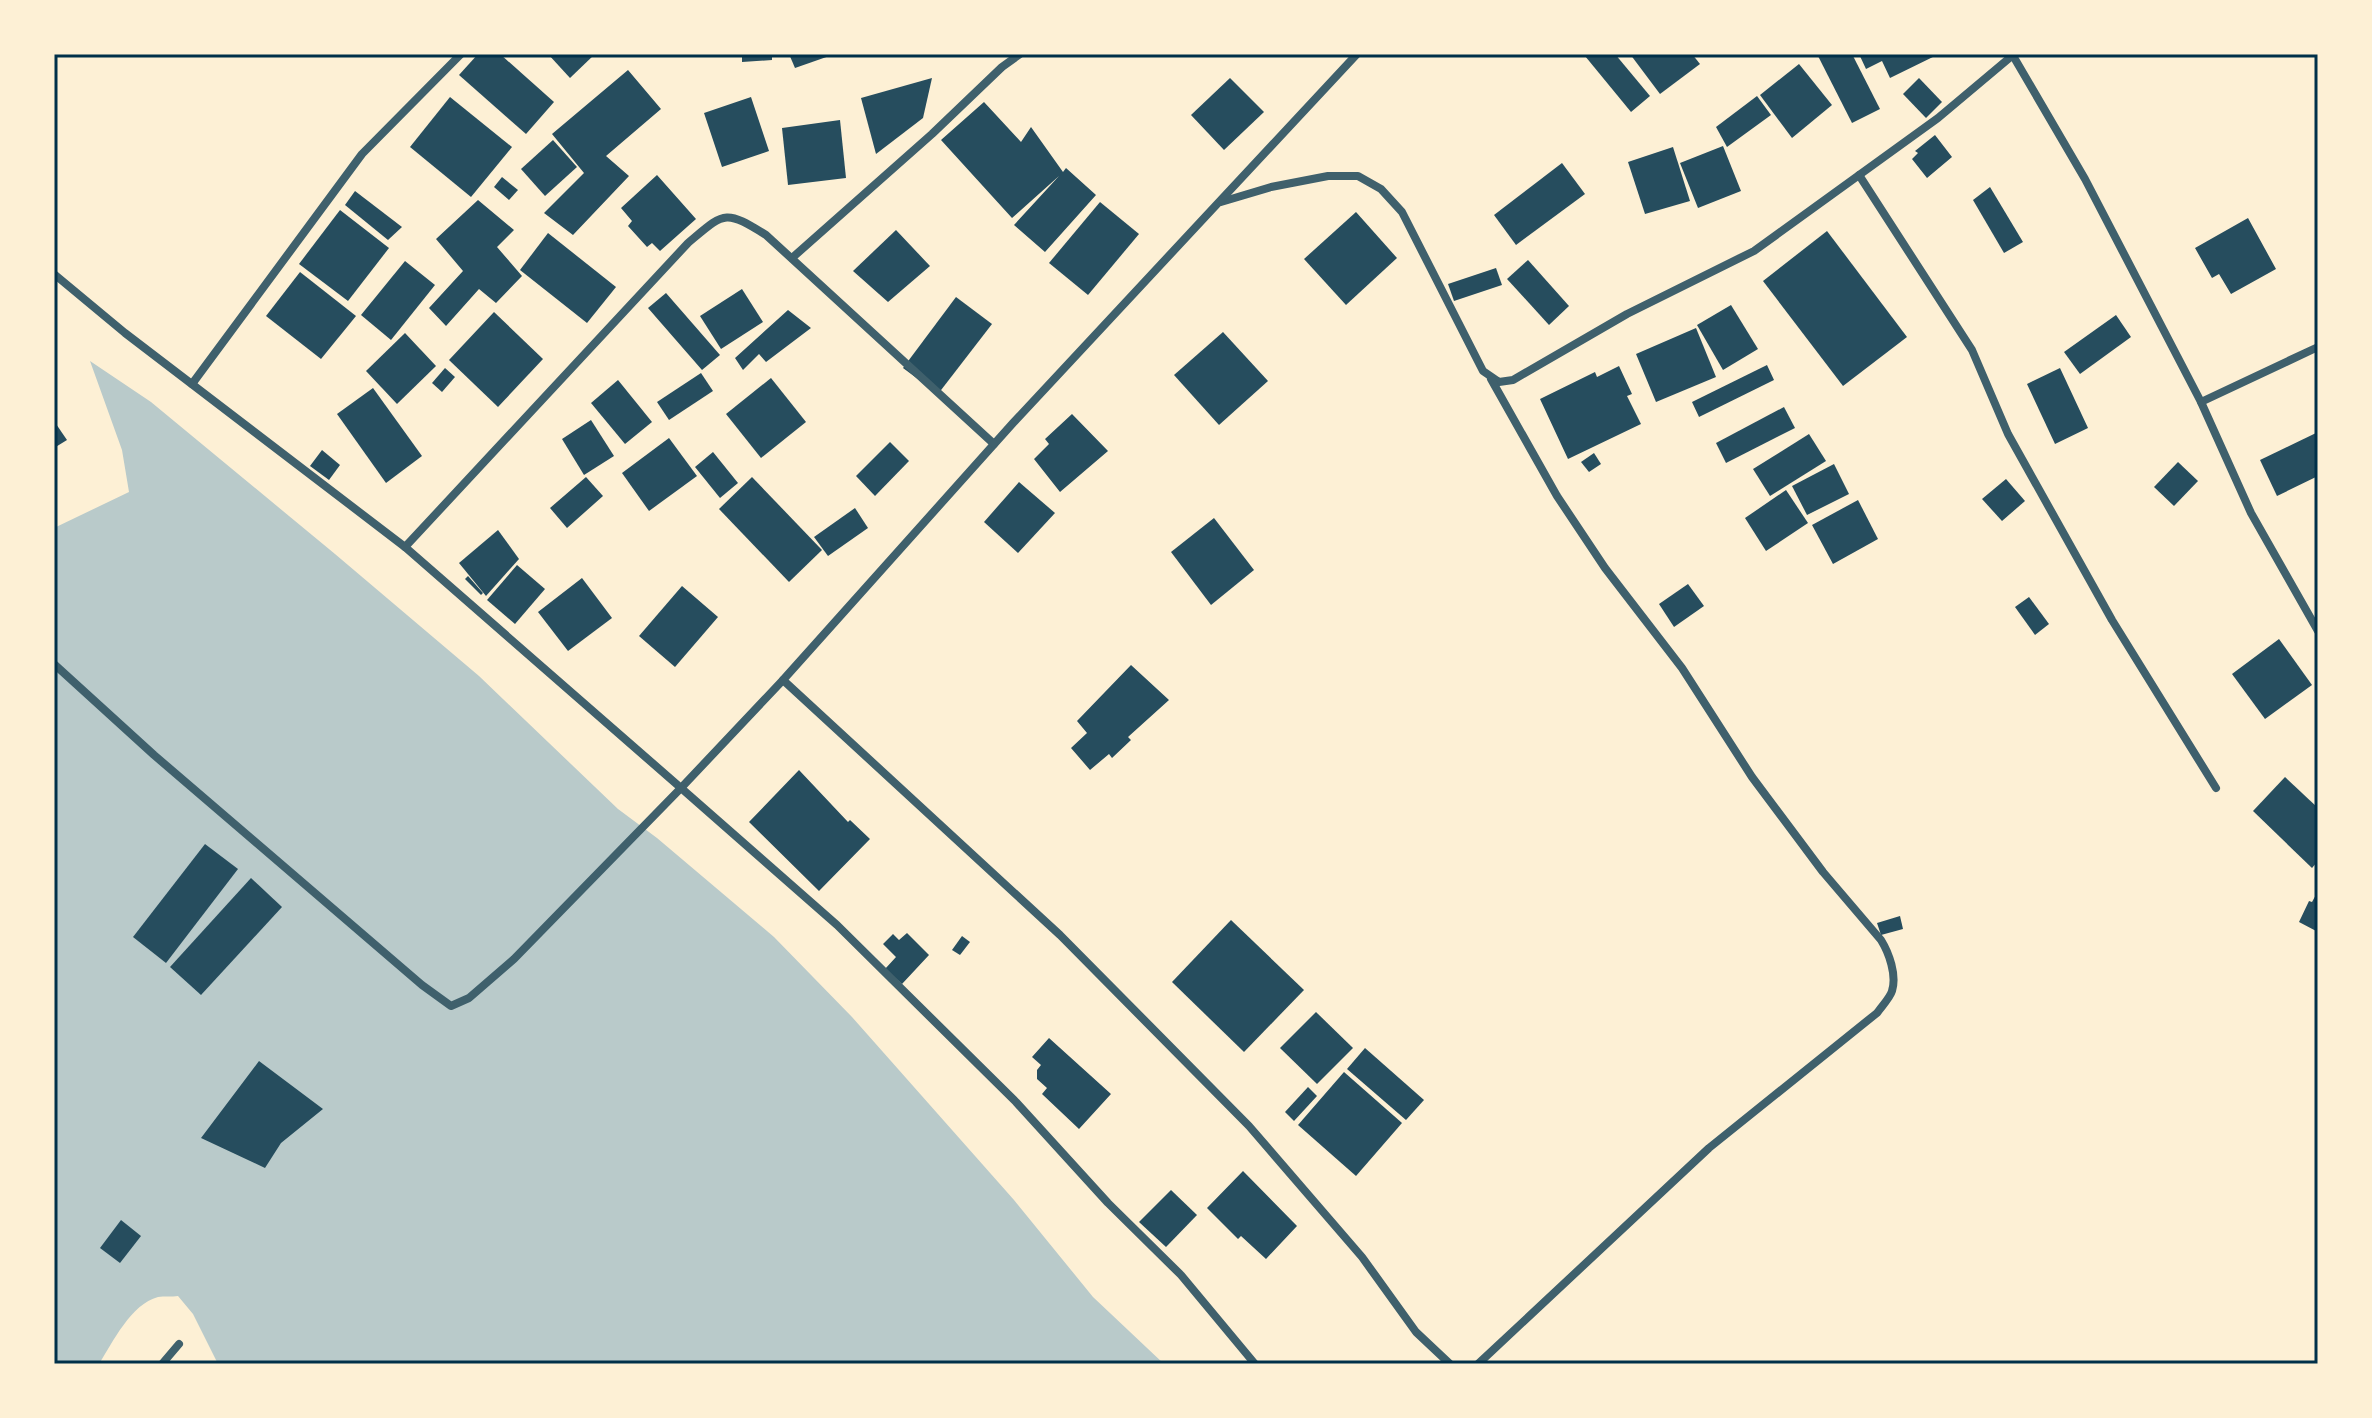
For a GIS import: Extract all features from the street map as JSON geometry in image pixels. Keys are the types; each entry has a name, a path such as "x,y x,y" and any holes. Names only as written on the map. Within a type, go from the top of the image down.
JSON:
{"street":[{"path":"192,384 362,154 461,54"},
{"path":"792,258 1020,54"},
{"path":"54,664 166,765 422,985 451,1006 469,998 514,959 783,680 994,444 1357,54"},
{"path":"1491,379 1499,382 1513,380 1627,314 1754,251 1938,118 2012,55 2085,179 2201,402 2251,513 2318,631"},
{"path":"1859,175 1972,350 2008,434 2112,620 2216,788"},
{"path":"1220,202 1271,187 1328,176 1358,176 1381,189 1402,212 1483,371 1491,379 1557,496 1605,568 1682,668 1752,777 1814,860 1881,940 1890,960 1892,991 1877,1013 1709,1148 1478,1364"},
{"path":"405,547 663,270 712,223 725,216 737,217 766,235 994,444"},
{"path":"54,274 125,333 405,547 837,925 1016,1102 1108,1203 1181,1275 1255,1364"},
{"path":"2201,402 2318,347"},
{"path":"783,680 1060,935 1249,1126 1362,1257 1416,1332 1450,1364"},
{"path":"162,1364 179,1344"}],"shaded area":[{"path":"90,361 151,402 335,554 479,676 618,809 774,937 852,1017 1014,1200 1093,1297 1164,1364 218,1364 193,1314 178,1296 158,1297 139,1307 99,1364 54,1364 54,528 129,492 122,450"}],"building":[{"path":"478,54 500,54 554,102 526,134 459,75"},
{"path":"548,54 595,54 570,78"},
{"path":"742,54 772,54 772,60 742,62"},
{"path":"789,54 835,54 795,68"},
{"path":"1615,54 1650,96 1631,112 1585,56"},
{"path":"1630,54 1692,54 1700,64 1660,94"},
{"path":"1817,54 1852,54 1880,109 1852,123"},
{"path":"1859,54 1939,54 1890,78 1882,61 1866,69"},
{"path":"1799,64 1832,105 1792,138 1760,95"},
{"path":"628,70 661,109 606,156 629,176 573,235 544,213 584,173 552,134"},
{"path":"932,78 923,118 876,154 861,98"},
{"path":"1230,78 1264,112 1224,150 1191,115"},
{"path":"1919,78 1942,102 1926,118 1903,94"},
{"path":"1757,96 1771,115 1727,147 1716,127"},
{"path":"450,97 512,147 471,197 410,147"},
{"path":"751,97 769,151 722,167 704,113"},
{"path":"984,102 1021,142 1031,127 1063,172 1066,168 1096,195 1045,252 1014,225 1059,176 1012,218 941,140"},
{"path":"840,120 846,178 788,185 782,128"},
{"path":"1935,135 1952,157 1927,178 1912,159 1918,153 1915,151"},
{"path":"553,140 577,167 545,196 521,169"},
{"path":"1723,146 1741,191 1698,208 1680,163"},
{"path":"1673,147 1690,201 1645,214 1628,162"},
{"path":"1562,163 1585,194 1516,245 1494,215"},
{"path":"657,175 696,219 660,251 652,243 647,247 628,226 632,221 621,208"},
{"path":"502,177 518,190 509,200 494,187"},
{"path":"1990,187 2023,242 2004,253 1973,200"},
{"path":"355,191 402,227 388,240 345,205"},
{"path":"478,200 514,230 497,247 522,276 496,303 479,289 446,326 429,308 463,271 436,239"},
{"path":"1100,202 1139,234 1088,295 1049,263"},
{"path":"340,210 389,248 348,301 299,264"},
{"path":"1356,212 1397,258 1346,305 1304,259"},
{"path":"2248,218 2276,269 2231,294 2219,274 2212,278 2195,248"},
{"path":"896,230 930,266 888,302 853,271"},
{"path":"1827,231 1907,337 1843,386 1763,281"},
{"path":"548,233 616,287 587,323 520,270"},
{"path":"1528,260 1569,306 1549,325 1507,279"},
{"path":"405,261 435,285 391,340 361,315"},
{"path":"1496,268 1502,285 1454,301 1448,284"},
{"path":"300,272 356,316 321,359 266,316"},
{"path":"742,289 763,322 721,349 700,316"},
{"path":"666,293 720,355 702,370 648,308"},
{"path":"956,297 992,324 938,394 903,368"},
{"path":"1731,305 1758,349 1723,370 1697,325"},
{"path":"788,310 811,328 766,362 759,354 743,370 735,358"},
{"path":"494,312 543,359 498,407 449,360"},
{"path":"2116,315 2131,337 2080,374 2064,352"},
{"path":"1696,328 1716,377 1656,402 1636,354"},
{"path":"1223,332 1268,381 1219,425 1174,375"},
{"path":"405,333 436,366 397,404 366,371"},
{"path":"1767,365 1774,380 1699,417 1692,402"},
{"path":"1619,366 1632,394 1627,396 1641,424 1568,459 1540,399 1595,372 1597,377"},
{"path":"445,368 455,377 442,392 432,383"},
{"path":"2060,368 2088,428 2055,444 2027,384"},
{"path":"701,373 713,391 669,420 657,402"},
{"path":"771,378 806,422 761,458 726,414"},
{"path":"618,380 652,422 625,444 591,403"},
{"path":"373,388 422,456 386,483 337,414"},
{"path":"1784,407 1795,428 1726,463 1716,443"},
{"path":"1072,414 1108,451 1060,492 1034,459 1049,444 1045,439"},
{"path":"591,420 614,456 584,475 562,439"},
{"path":"54,421 67,440 54,448"},
{"path":"2316,433 2318,476 2277,496 2260,460"},
{"path":"1809,434 1826,461 1770,496 1753,469"},
{"path":"669,438 697,476 649,511 622,473"},
{"path":"890,442 909,461 875,496 856,476"},
{"path":"322,450 340,465 329,480 310,466"},
{"path":"713,452 738,483 720,498 695,467"},
{"path":"1594,453 1601,464 1589,472 1581,462"},
{"path":"2178,462 2198,481 2174,506 2154,487"},
{"path":"1834,464 1849,494 1807,515 1792,486"},
{"path":"586,477 603,496 567,528 550,508"},
{"path":"752,477 822,550 789,582 719,509"},
{"path":"2006,479 2025,501 2002,521 1982,499"},
{"path":"1019,482 1055,513 1018,553 984,522"},
{"path":"1786,490 1808,523 1766,551 1745,518"},
{"path":"1858,500 1878,539 1833,564 1812,525"},
{"path":"855,508 868,528 828,556 814,537"},
{"path":"1214,518 1254,570 1211,605 1171,552"},
{"path":"498,530 519,559 486,596 459,563"},
{"path":"517,565 545,589 515,624 487,600"},
{"path":"468,576 483,593 481,595 465,579"},
{"path":"582,578 612,618 568,651 538,612"},
{"path":"1688,584 1704,606 1674,627 1659,604"},
{"path":"682,586 718,617 675,667 639,636"},
{"path":"2029,597 2049,624 2035,635 2015,607"},
{"path":"2279,639 2312,685 2265,719 2232,674"},
{"path":"1131,665 1169,700 1128,737 1131,740 1112,758 1109,754 1090,770 1071,748 1087,733 1077,721"},
{"path":"799,770 848,822 850,820 870,839 819,891 749,822"},
{"path":"2285,777 2318,808 2318,861 2312,868 2253,811"},
{"path":"205,844 238,869 166,963 133,937"},
{"path":"251,878 282,907 201,995 170,967"},
{"path":"2318,891 2318,932 2299,922 2309,901 2312,902"},
{"path":"1900,916 1903,929 1881,935 1877,923"},
{"path":"1231,920 1304,990 1244,1052 1172,982"},
{"path":"907,933 929,955 902,984 885,969 896,957 883,944 893,934 899,940"},
{"path":"962,936 970,942 960,955 952,950"},
{"path":"1316,1012 1353,1048 1317,1084 1280,1048"},
{"path":"1049,1038 1111,1094 1079,1129 1042,1094 1047,1088 1037,1079 1037,1070 1041,1065 1032,1057"},
{"path":"1365,1048 1424,1100 1406,1120 1347,1069"},
{"path":"259,1061 323,1109 281,1143 265,1168 201,1138"},
{"path":"1344,1072 1402,1123 1356,1176 1298,1125"},
{"path":"1308,1087 1317,1096 1294,1121 1285,1112"},
{"path":"1243,1171 1297,1226 1266,1259 1241,1236 1238,1239 1207,1208"},
{"path":"1171,1190 1197,1215 1166,1247 1139,1222"},
{"path":"121,1220 141,1236 120,1263 100,1248"}]}
